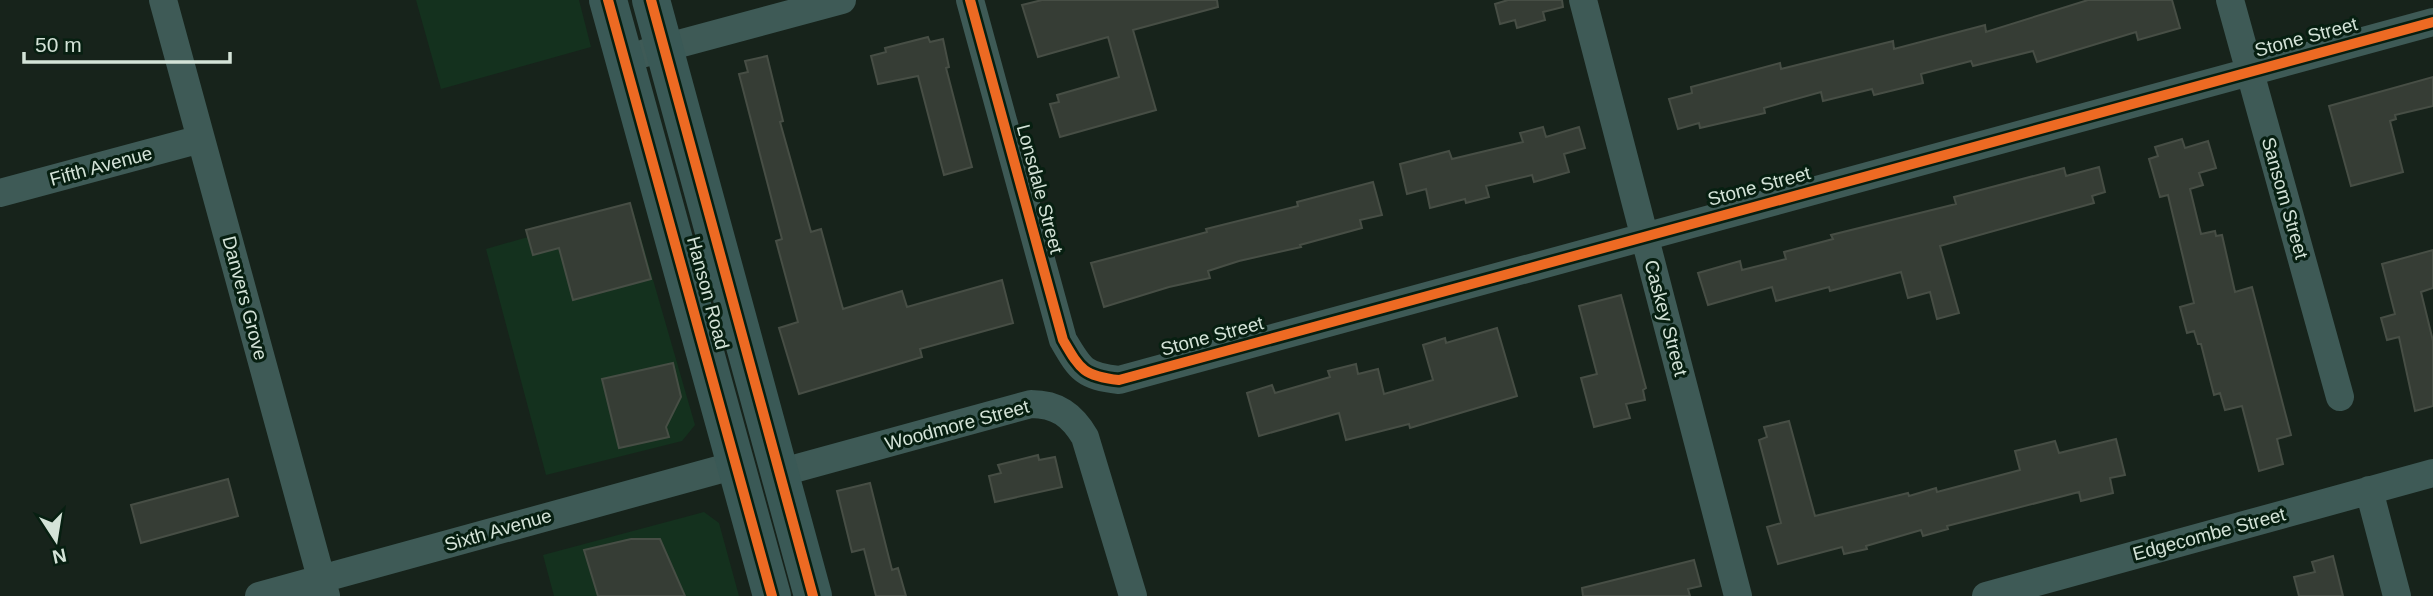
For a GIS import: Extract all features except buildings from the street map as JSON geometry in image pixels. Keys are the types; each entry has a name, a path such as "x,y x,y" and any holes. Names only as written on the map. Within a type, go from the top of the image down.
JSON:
{"main road":[{"name":"Hanson Road","path":"608,0 772,596"},
{"name":"Hanson Road","path":"651,0 813,596"},
{"path":"736,465 779,473"}],"street":[{"name":"Danvers Grove","path":"163,0 324,588"},
{"path":"625,59 842,0"},
{"name":"Lonsdale Street","path":"970,0 1063,340 1076,363 1094,377"},
{"name":"Caskey Street","path":"1583,0 1738,596"},
{"name":"Sansom Street","path":"2230,0 2340,397"},
{"name":"Stone Street","path":"1094,377 1118,380 2433,22"},
{"name":"Fifth Avenue","path":"0,193 201,139"},
{"name":"Woodmore Street","path":"779,473 1031,404 1044,404 1065,411 1085,437 1133,596"},
{"name":"Sixth Avenue","path":"260,596 324,588 736,465"},
{"name":"Edgecombe Street","path":"1986,596 2433,473"},
{"path":"2369,490 2397,596"}],"shaded area":[{"path":"416,0 579,0 591,47 441,89"},
{"path":"632,207 695,425 682,441 546,475 486,249"},
{"path":"704,512 719,523 739,596 554,596 543,555"}],"cycle path":[{"path":"608,0 772,596"},
{"path":"651,0 813,596"},
{"path":"970,0 1063,340 1084,369 1097,376 1119,380 2433,22"}]}
